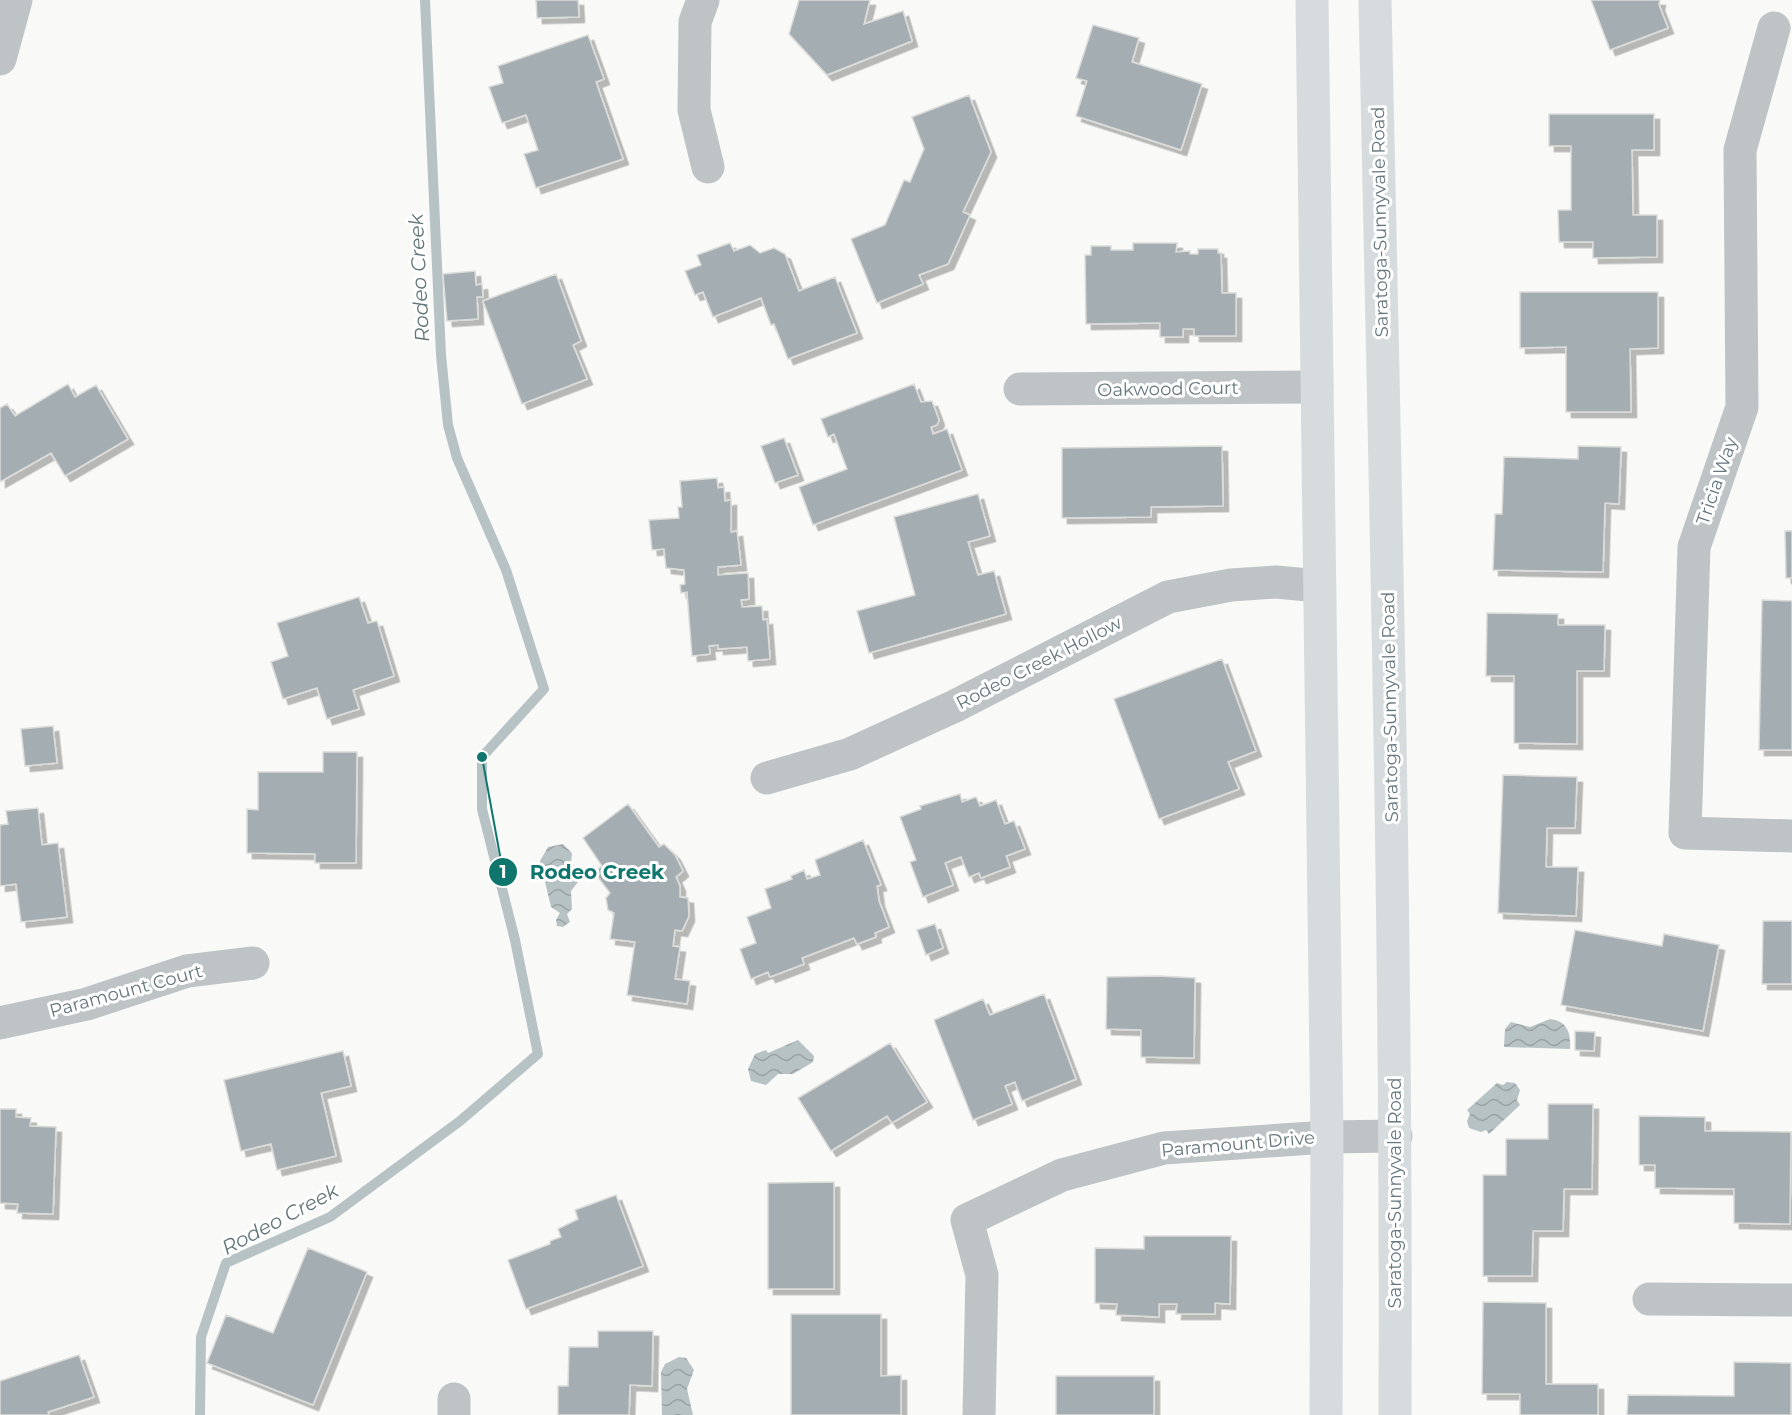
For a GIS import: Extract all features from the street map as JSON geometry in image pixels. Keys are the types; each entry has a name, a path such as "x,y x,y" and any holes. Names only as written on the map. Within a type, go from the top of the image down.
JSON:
{"main road":[{"path":"1312,0 1327,1137 1326,1415"},
{"name":"Saratoga-Sunnyvale Road","path":"1375,0 1388,584 1396,1136 1395,1415"}],"street":[{"path":"0,59 16,0"},
{"path":"703,0 695,22 694,110 708,167"},
{"name":"Tricia Way","path":"1774,28 1740,150 1742,407 1694,547 1685,833 1792,836"},
{"name":"Oakwood Court","path":"1020,389 1317,387"},
{"name":"Rodeo Creek Hollow","path":"766,778 850,754 956,706 1168,597 1231,585 1276,582 1319,586"},
{"name":"Paramount Court","path":"0,1023 87,1004 187,971 253,963"},
{"name":"Paramount Drive","path":"979,1415 982,1275 967,1220 1062,1175 1164,1148 1327,1137 1396,1136"},
{"path":"1650,1299 1792,1300"}],"water":[{"path":"563,844 572,853 571,864 579,868 582,877 571,891 572,909 567,914 570,922 563,927 557,926 556,920 560,913 551,907 540,861 548,847"},
{"path":"1550,1019 1565,1025 1570,1038 1570,1049 1504,1047 1505,1029 1511,1022 1530,1027"},
{"path":"798,1040 814,1056 813,1062 793,1074 778,1074 766,1085 751,1081 748,1069 755,1054 766,1050 768,1053"},
{"path":"1507,1082 1515,1083 1520,1090 1517,1100 1520,1105 1489,1134 1486,1130 1481,1132 1469,1128 1467,1121 1470,1114 1467,1110 1497,1083 1503,1085"},
{"path":"679,1357 686,1358 694,1370 687,1389 693,1415 662,1415 661,1372 665,1364"}],"building":[{"path":"536,0 578,0 579,17 537,18"},
{"path":"799,0 870,0 864,24 903,11 912,41 827,75 789,34"},
{"path":"1591,0 1660,0 1659,5 1668,28 1610,50"},
{"path":"1093,25 1139,38 1132,62 1202,84 1181,150 1076,116 1087,81 1076,78"},
{"path":"588,35 604,79 596,82 623,159 536,188 524,154 538,150 526,115 502,123 489,87 503,83 498,66"},
{"path":"969,95 991,152 963,212 970,215 948,264 919,275 923,284 877,303 851,239 885,225 904,180 910,182 924,149 912,117"},
{"path":"1549,114 1654,114 1654,150 1632,150 1633,215 1657,215 1657,257 1593,258 1593,242 1559,242 1558,210 1571,210 1571,146 1549,146"},
{"path":"730,243 734,251 750,245 760,253 774,248 785,254 799,291 835,277 857,333 788,359 761,298 713,317 703,292 695,295 685,271 701,265 697,255"},
{"path":"1133,243 1177,243 1176,252 1190,251 1190,254 1198,254 1198,249 1218,249 1218,253 1221,253 1222,293 1236,293 1236,336 1194,336 1194,329 1183,329 1183,337 1160,337 1160,323 1086,324 1085,255 1091,255 1091,246 1111,246 1111,250 1133,250"},
{"path":"475,271 476,285 482,284 483,297 477,297 478,319 447,321 443,274"},
{"path":"556,274 581,341 573,345 587,379 522,404 483,301"},
{"path":"1520,292 1658,292 1658,348 1630,349 1631,412 1566,412 1566,347 1520,348"},
{"path":"68,384 75,397 96,385 128,439 65,476 51,453 0,482 0,408 7,404 15,416"},
{"path":"914,384 921,402 932,401 939,420 937,425 931,427 933,434 947,429 962,470 813,525 799,487 847,469 834,434 828,437 821,419"},
{"path":"784,438 798,475 775,483 761,446"},
{"path":"1222,446 1223,506 1151,507 1151,517 1062,518 1062,448"},
{"path":"1578,446 1621,447 1619,504 1605,503 1603,572 1493,570 1495,514 1502,514 1504,457 1578,459"},
{"path":"717,478 718,488 724,487 725,501 731,500 731,532 737,531 741,565 718,567 718,575 748,573 749,599 741,600 742,607 762,606 763,620 767,619 770,659 748,661 747,647 718,649 718,645 709,646 710,654 692,656 687,592 681,593 680,585 685,584 684,570 666,568 664,549 652,550 649,520 679,518 678,507 682,507 680,481"},
{"path":"978,494 990,536 968,542 978,575 994,571 1006,614 869,653 857,611 915,595 894,517"},
{"path":"1785,531 1792,531 1792,578 1786,578"},
{"path":"359,597 368,623 377,621 394,676 353,690 359,709 327,719 317,688 283,699 271,662 288,656 277,623"},
{"path":"1762,600 1792,601 1792,750 1759,750"},
{"path":"1487,613 1558,614 1558,625 1605,625 1604,671 1577,671 1577,744 1514,743 1514,676 1486,676"},
{"path":"1222,659 1256,751 1228,762 1239,789 1159,819 1114,699"},
{"path":"53,726 57,763 25,766 21,729"},
{"path":"323,752 357,752 356,863 315,863 315,854 247,853 247,809 258,810 258,772 323,772"},
{"path":"1503,775 1577,777 1575,828 1547,828 1546,867 1578,867 1576,916 1498,913"},
{"path":"960,794 962,802 976,797 980,806 996,800 1005,824 1014,821 1025,849 1006,856 1010,867 981,878 979,873 969,877 961,857 945,863 953,885 923,897 910,862 916,860 900,817 921,809 920,806"},
{"path":"628,804 659,847 664,844 675,855 683,871 676,877 680,886 680,897 688,898 689,916 682,931 675,930 673,946 680,947 675,979 690,981 687,1004 627,995 635,942 610,939 614,913 608,910 606,898 610,893 594,872 602,866 583,838"},
{"path":"38,808 42,845 58,843 67,917 21,922 16,884 0,886 0,825 8,824 6,811"},
{"path":"863,840 881,885 877,886 879,901 889,927 875,933 876,937 857,944 854,938 802,958 804,964 770,977 768,972 751,979 740,949 756,943 747,917 771,908 765,889 792,879 791,876 804,870 807,879 820,875 815,860"},
{"path":"1763,921 1792,921 1792,984 1762,984"},
{"path":"935,924 943,948 926,955 917,930"},
{"path":"1575,930 1662,946 1664,934 1719,945 1703,1031 1561,1005"},
{"path":"1107,977 1195,978 1194,1058 1141,1057 1141,1030 1106,1029"},
{"path":"1044,994 1076,1079 1022,1101 1015,1082 1005,1086 1012,1104 973,1120 934,1020 983,999 990,1015"},
{"path":"1575,1031 1595,1032 1594,1051 1575,1050"},
{"path":"890,1043 927,1102 892,1123 887,1116 831,1151 798,1098"},
{"path":"343,1051 351,1086 321,1093 336,1156 277,1170 271,1144 241,1151 224,1080"},
{"path":"1548,1104 1593,1104 1592,1189 1564,1189 1563,1231 1533,1231 1532,1276 1483,1276 1483,1175 1506,1175 1506,1139 1548,1139"},
{"path":"0,1109 16,1109 16,1117 31,1118 30,1126 56,1127 53,1214 17,1213 18,1204 0,1203"},
{"path":"1639,1116 1705,1117 1705,1131 1791,1132 1790,1224 1734,1223 1734,1189 1655,1188 1655,1165 1639,1165"},
{"path":"834,1182 834,1289 768,1289 768,1183"},
{"path":"616,1195 643,1266 526,1309 508,1260 550,1244 550,1241 561,1237 558,1229 578,1219 575,1210"},
{"path":"1144,1236 1231,1236 1230,1304 1215,1303 1215,1314 1176,1314 1177,1304 1159,1304 1159,1317 1116,1315 1117,1304 1095,1303 1095,1248 1144,1249"},
{"path":"308,1248 367,1272 313,1405 207,1363 226,1315 273,1333"},
{"path":"1483,1302 1546,1303 1546,1384 1598,1384 1598,1415 1520,1415 1520,1394 1482,1394"},
{"path":"791,1314 881,1314 881,1376 901,1375 901,1415 791,1415"},
{"path":"598,1331 653,1331 652,1386 630,1385 629,1415 558,1415 558,1386 568,1386 569,1347 598,1347"},
{"path":"79,1355 94,1397 48,1412 49,1415 0,1415 0,1381"},
{"path":"1734,1362 1791,1363 1791,1415 1627,1415 1628,1395 1734,1396"},
{"path":"1056,1376 1154,1376 1154,1415 1056,1415"}],"waterway":[{"name":"Rodeo Creek","path":"200,1415 201,1337 226,1263 330,1217 460,1121 538,1054 515,940 482,809 482,757 544,689 506,570 457,458 448,425 441,355 425,0"}],"place":[{"name":"Rodeo Creek","path":"482,757"}]}
